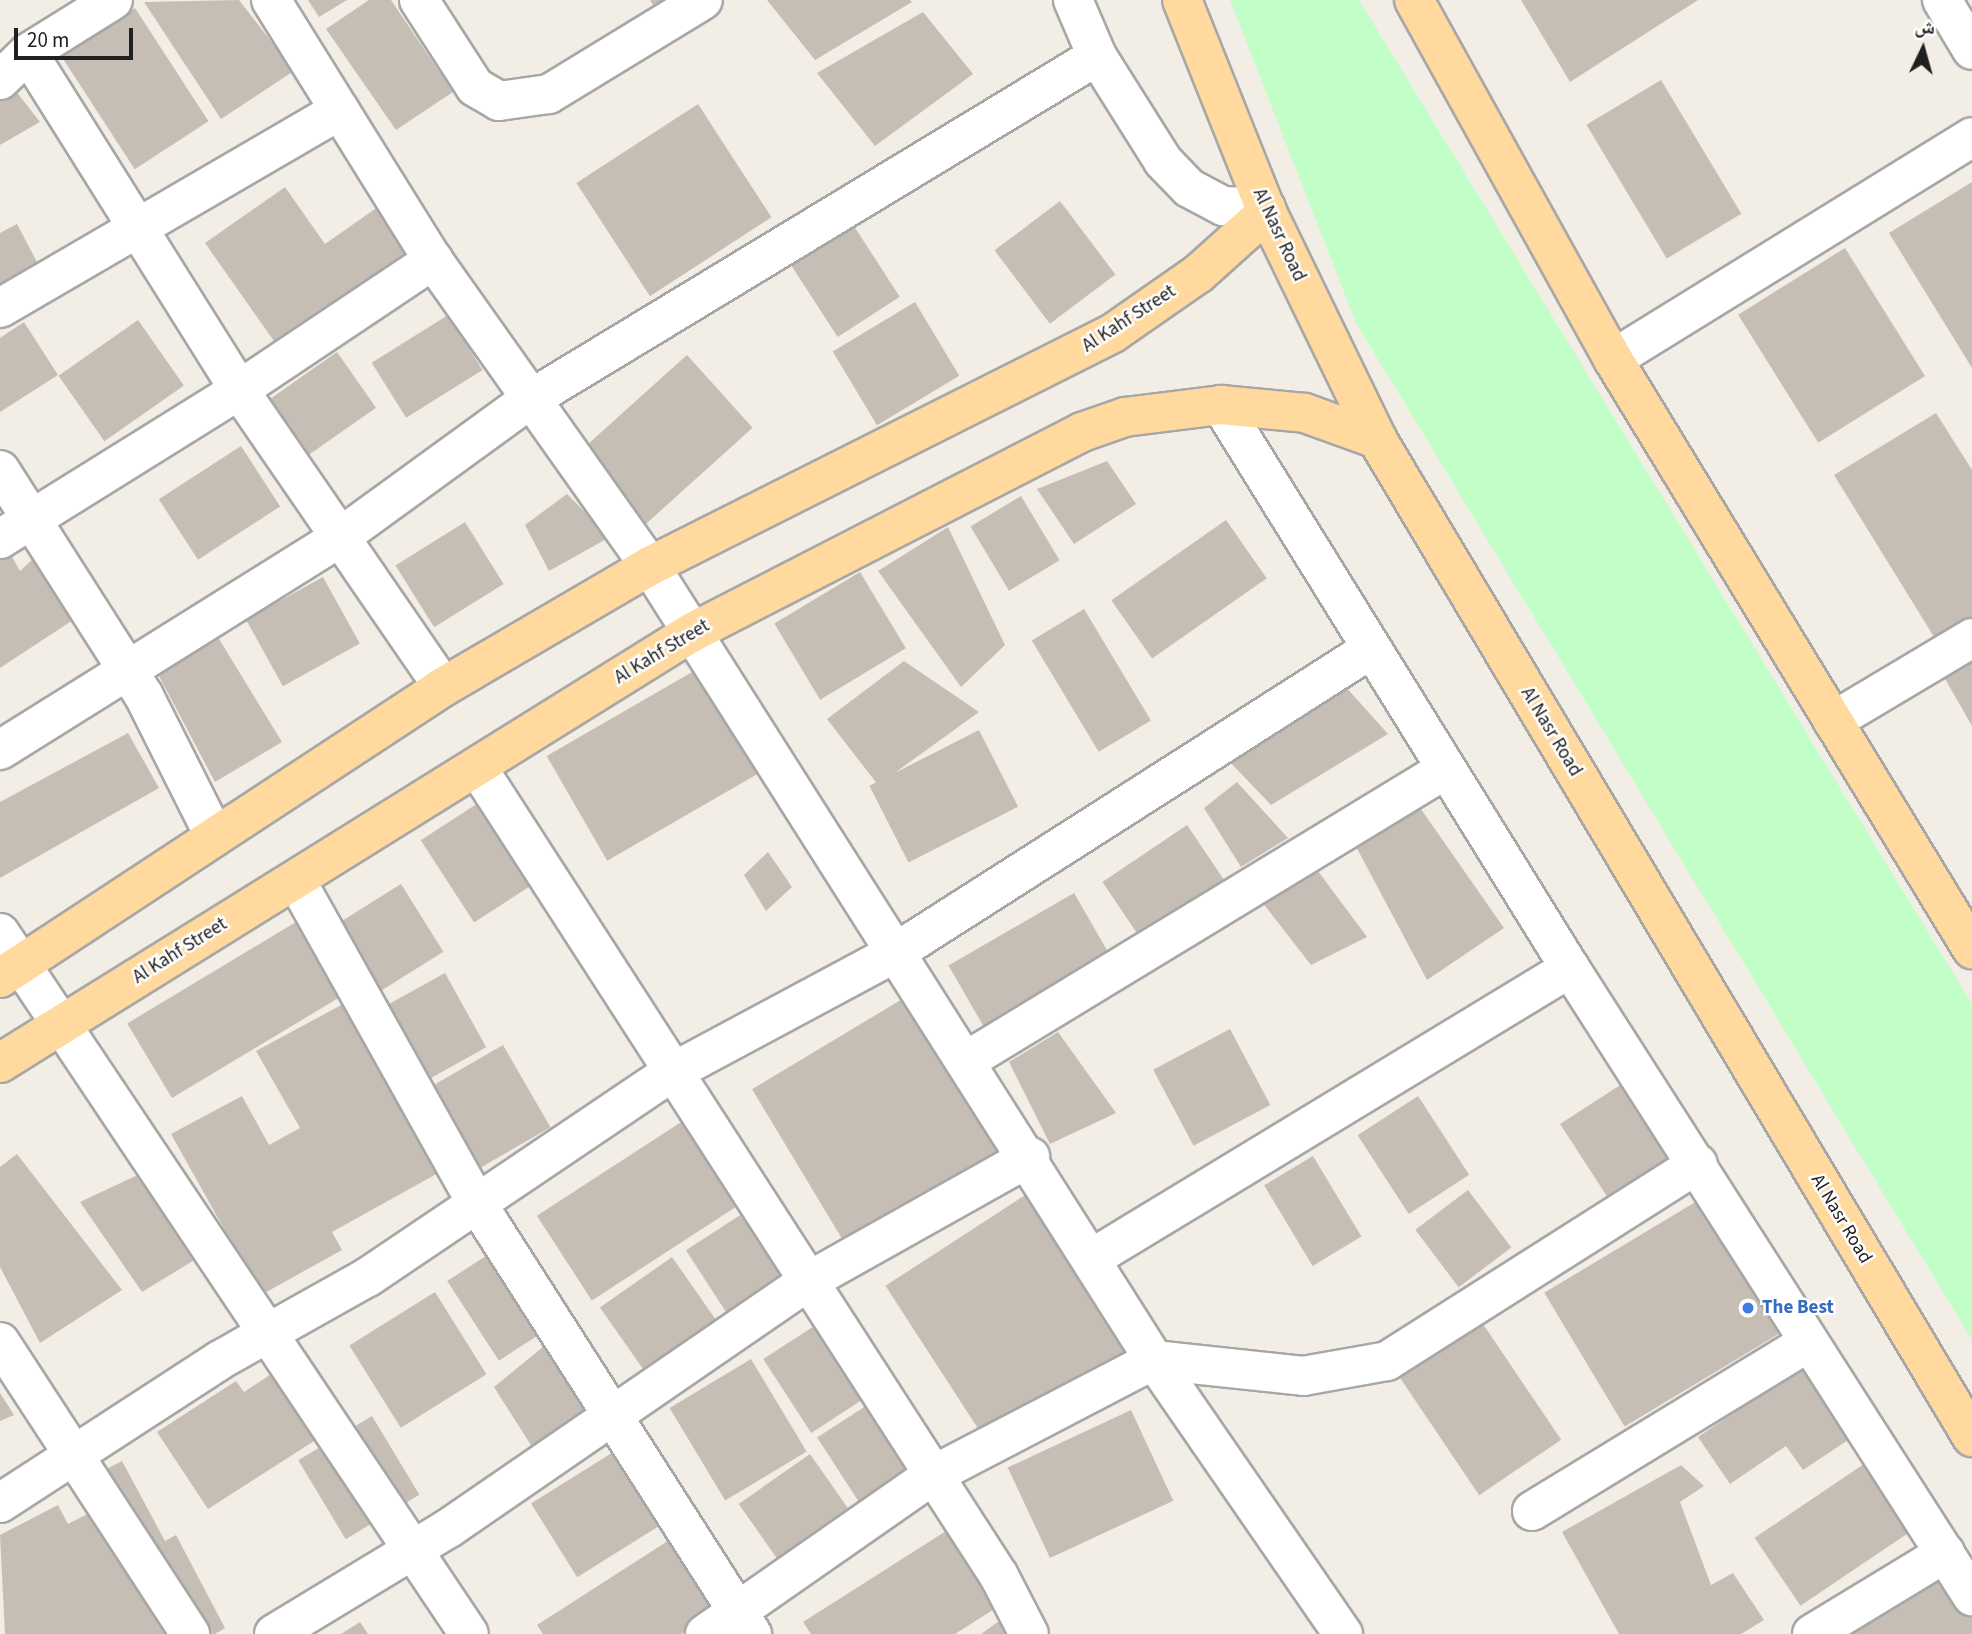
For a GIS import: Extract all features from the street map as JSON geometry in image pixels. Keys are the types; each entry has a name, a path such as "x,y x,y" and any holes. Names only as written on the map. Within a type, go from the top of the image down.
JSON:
{"main road":[{"name":"Al Nasr Road","path":"1182,0 1267,210 1377,439 1972,1437"},
{"path":"1415,0 1613,359 1972,949"},
{"name":"Al Kahf Street","path":"10,972 214,835 443,687 650,566 1113,333 1198,274 1267,210"},
{"name":"Al Kahf Street","path":"0,1063 691,633 1082,432 1125,417 1221,405 1305,413 1377,439"}],"street":[{"path":"0,80 28,54 113,0"},
{"path":"271,0 433,260 529,400 650,566 893,954 1094,1257 1154,1360 1343,1634"},
{"path":"419,0 475,87 499,101 549,94 704,0"},
{"path":"1073,0 1097,56 1163,161 1189,188 1223,206 1267,210"},
{"path":"1941,0 1972,50"},
{"path":"28,54 134,231 339,538 443,687"},
{"path":"0,750 339,538 529,400 1097,56"},
{"path":"0,308 340,110"},
{"path":"1613,359 1972,137"},
{"path":"15,531 239,390 433,260"},
{"path":"1221,405 1570,968 1698,1164 1807,1343 1972,1596"},
{"path":"0,470 15,531 129,670 214,835"},
{"path":"1833,722 1972,638"},
{"path":"0,1503 271,1330 368,1277 671,1073 893,954 1371,649"},
{"path":"477,767 671,1073 933,1475 1029,1634"},
{"path":"966,1061 1446,769"},
{"path":"296,880 476,1202 609,1419 744,1622"},
{"path":"0,933 10,972 60,1025 271,1330 469,1634"},
{"path":"1094,1257 1570,968"},
{"path":"275,1634 413,1548 609,1419 807,1282 1030,1157"},
{"path":"705,1634 744,1622 933,1475 1154,1360 1303,1376 1387,1361 1698,1164"},
{"path":"0,1342 71,1459 190,1634"},
{"path":"1532,1511 1807,1343"},
{"path":"1812,1634 1945,1553"}],"green space":[{"path":"1230,0 1359,0 1972,1004 1972,1340 1356,323"}],"building":[{"path":"239,0 294,71 221,119 144,2"},
{"path":"308,0 347,0 319,17"},
{"path":"369,0 391,0 453,92 396,130 326,29"},
{"path":"650,0 675,0 657,11"},
{"path":"767,0 910,0 912,2 815,60"},
{"path":"1521,0 1698,0 1570,82"},
{"path":"135,8 209,121 135,169 61,56"},
{"path":"923,12 973,74 875,146 817,73"},
{"path":"1661,80 1741,214 1667,259 1586,125"},
{"path":"12,86 40,122 0,145 0,98"},
{"path":"698,104 772,217 650,296 576,183"},
{"path":"1972,182 1972,368 1889,233"},
{"path":"285,187 325,244 382,204 420,258 283,354 205,243"},
{"path":"1060,201 1115,274 1050,324 995,250"},
{"path":"848,217 900,297 838,337 786,257"},
{"path":"17,224 46,279 0,304 0,233"},
{"path":"1845,248 1925,376 1818,443 1738,315"},
{"path":"915,302 959,376 877,425 833,351"},
{"path":"448,315 482,370 406,418 372,363"},
{"path":"138,320 184,386 104,441 59,376"},
{"path":"24,322 58,375 0,412 0,338"},
{"path":"337,352 376,408 307,456 268,400"},
{"path":"687,355 753,428 646,524 580,451"},
{"path":"1936,413 1972,470 1972,625 1939,645 1834,475"},
{"path":"241,446 280,506 198,560 159,499"},
{"path":"1107,461 1136,504 1074,544 1037,489"},
{"path":"567,494 610,537 549,571 525,525"},
{"path":"1021,496 1060,560 1009,591 970,526"},
{"path":"1226,520 1267,578 1152,658 1111,600"},
{"path":"465,522 504,584 434,627 395,565"},
{"path":"948,527 1005,645 961,687 878,571"},
{"path":"6,546 20,571 35,557 76,618 0,668 0,550"},
{"path":"860,572 906,648 820,700 774,624"},
{"path":"323,577 360,643 283,686 246,620"},
{"path":"1084,609 1151,720 1099,752 1032,640"},
{"path":"216,634 282,742 215,782 159,676"},
{"path":"1972,657 1972,726 1944,677"},
{"path":"904,661 979,712 878,785 827,719"},
{"path":"706,664 767,769 607,861 547,756"},
{"path":"1344,685 1388,734 1271,805 1229,761"},
{"path":"979,730 1018,807 908,862 869,786"},
{"path":"128,733 159,788 0,878 0,802"},
{"path":"1237,782 1288,838 1241,867 1204,808"},
{"path":"492,794 545,876 474,922 421,840"},
{"path":"1416,802 1504,928 1427,980 1353,841"},
{"path":"1187,825 1228,886 1143,943 1102,882"},
{"path":"768,852 792,887 766,911 744,875"},
{"path":"1315,867 1367,937 1311,965 1259,898"},
{"path":"401,884 443,952 374,995 331,927"},
{"path":"1074,893 1112,958 986,1030 948,965"},
{"path":"296,922 341,997 172,1098 127,1023"},
{"path":"445,973 486,1047 419,1085 378,1010"},
{"path":"909,995 1004,1154 847,1248 752,1089"},
{"path":"345,1003 440,1172 332,1232 342,1250 261,1295 171,1134 242,1096 269,1145 300,1128 256,1051"},
{"path":"1230,1029 1270,1105 1194,1146 1153,1070"},
{"path":"1058,1032 1116,1113 1050,1144 1009,1062"},
{"path":"503,1045 550,1127 468,1175 421,1092"},
{"path":"1628,1080 1675,1153 1607,1197 1560,1124"},
{"path":"1418,1096 1469,1175 1409,1214 1358,1135"},
{"path":"692,1115 747,1200 592,1300 537,1216"},
{"path":"17,1154 122,1290 40,1343 0,1267 0,1167"},
{"path":"1313,1156 1361,1237 1313,1266 1264,1185"},
{"path":"146,1171 201,1256 142,1292 80,1202"},
{"path":"1033,1190 1142,1359 995,1454 885,1286"},
{"path":"1468,1190 1511,1248 1459,1287 1415,1230"},
{"path":"1702,1198 1782,1332 1625,1426 1544,1293"},
{"path":"748,1210 794,1280 732,1321 686,1250"},
{"path":"495,1250 547,1330 499,1361 447,1281"},
{"path":"672,1257 721,1327 649,1377 600,1307"},
{"path":"435,1292 486,1374 401,1428 349,1346"},
{"path":"1479,1318 1561,1440 1479,1495 1397,1373"},
{"path":"822,1321 870,1395 811,1433 763,1359"},
{"path":"554,1338 604,1410 536,1453 494,1387"},
{"path":"306,1351 350,1418 208,1509 157,1432 236,1381 244,1392"},
{"path":"751,1359 807,1452 725,1501 670,1408"},
{"path":"1802,1367 1851,1438 1803,1470 1786,1446 1730,1484 1698,1437"},
{"path":"0,1393 14,1415 0,1421"},
{"path":"875,1400 922,1472 864,1510 817,1438"},
{"path":"1131,1410 1173,1501 1050,1558 1008,1467"},
{"path":"372,1416 419,1495 346,1539 298,1460"},
{"path":"615,1451 661,1525 577,1577 531,1503"},
{"path":"810,1454 853,1515 782,1565 739,1504"},
{"path":"122,1461 165,1541 176,1535 225,1628 215,1634 5,1634 0,1535 58,1505 68,1524 91,1512 76,1485"},
{"path":"1864,1464 1910,1532 1800,1606 1755,1538"},
{"path":"1681,1465 1704,1486 1680,1502 1711,1585 1733,1573 1764,1620 1741,1634 1619,1634 1562,1532"},
{"path":"957,1524 1007,1601 955,1634 811,1634 803,1622"},
{"path":"674,1537 720,1609 681,1634 543,1634 537,1625"},
{"path":"1946,1568 1972,1610 1972,1634 1837,1634"},
{"path":"1002,1619 1012,1634 981,1634"},
{"path":"360,1622 368,1634 341,1634"}],"place":[{"name":"The Best","path":"1748,1308"}]}
